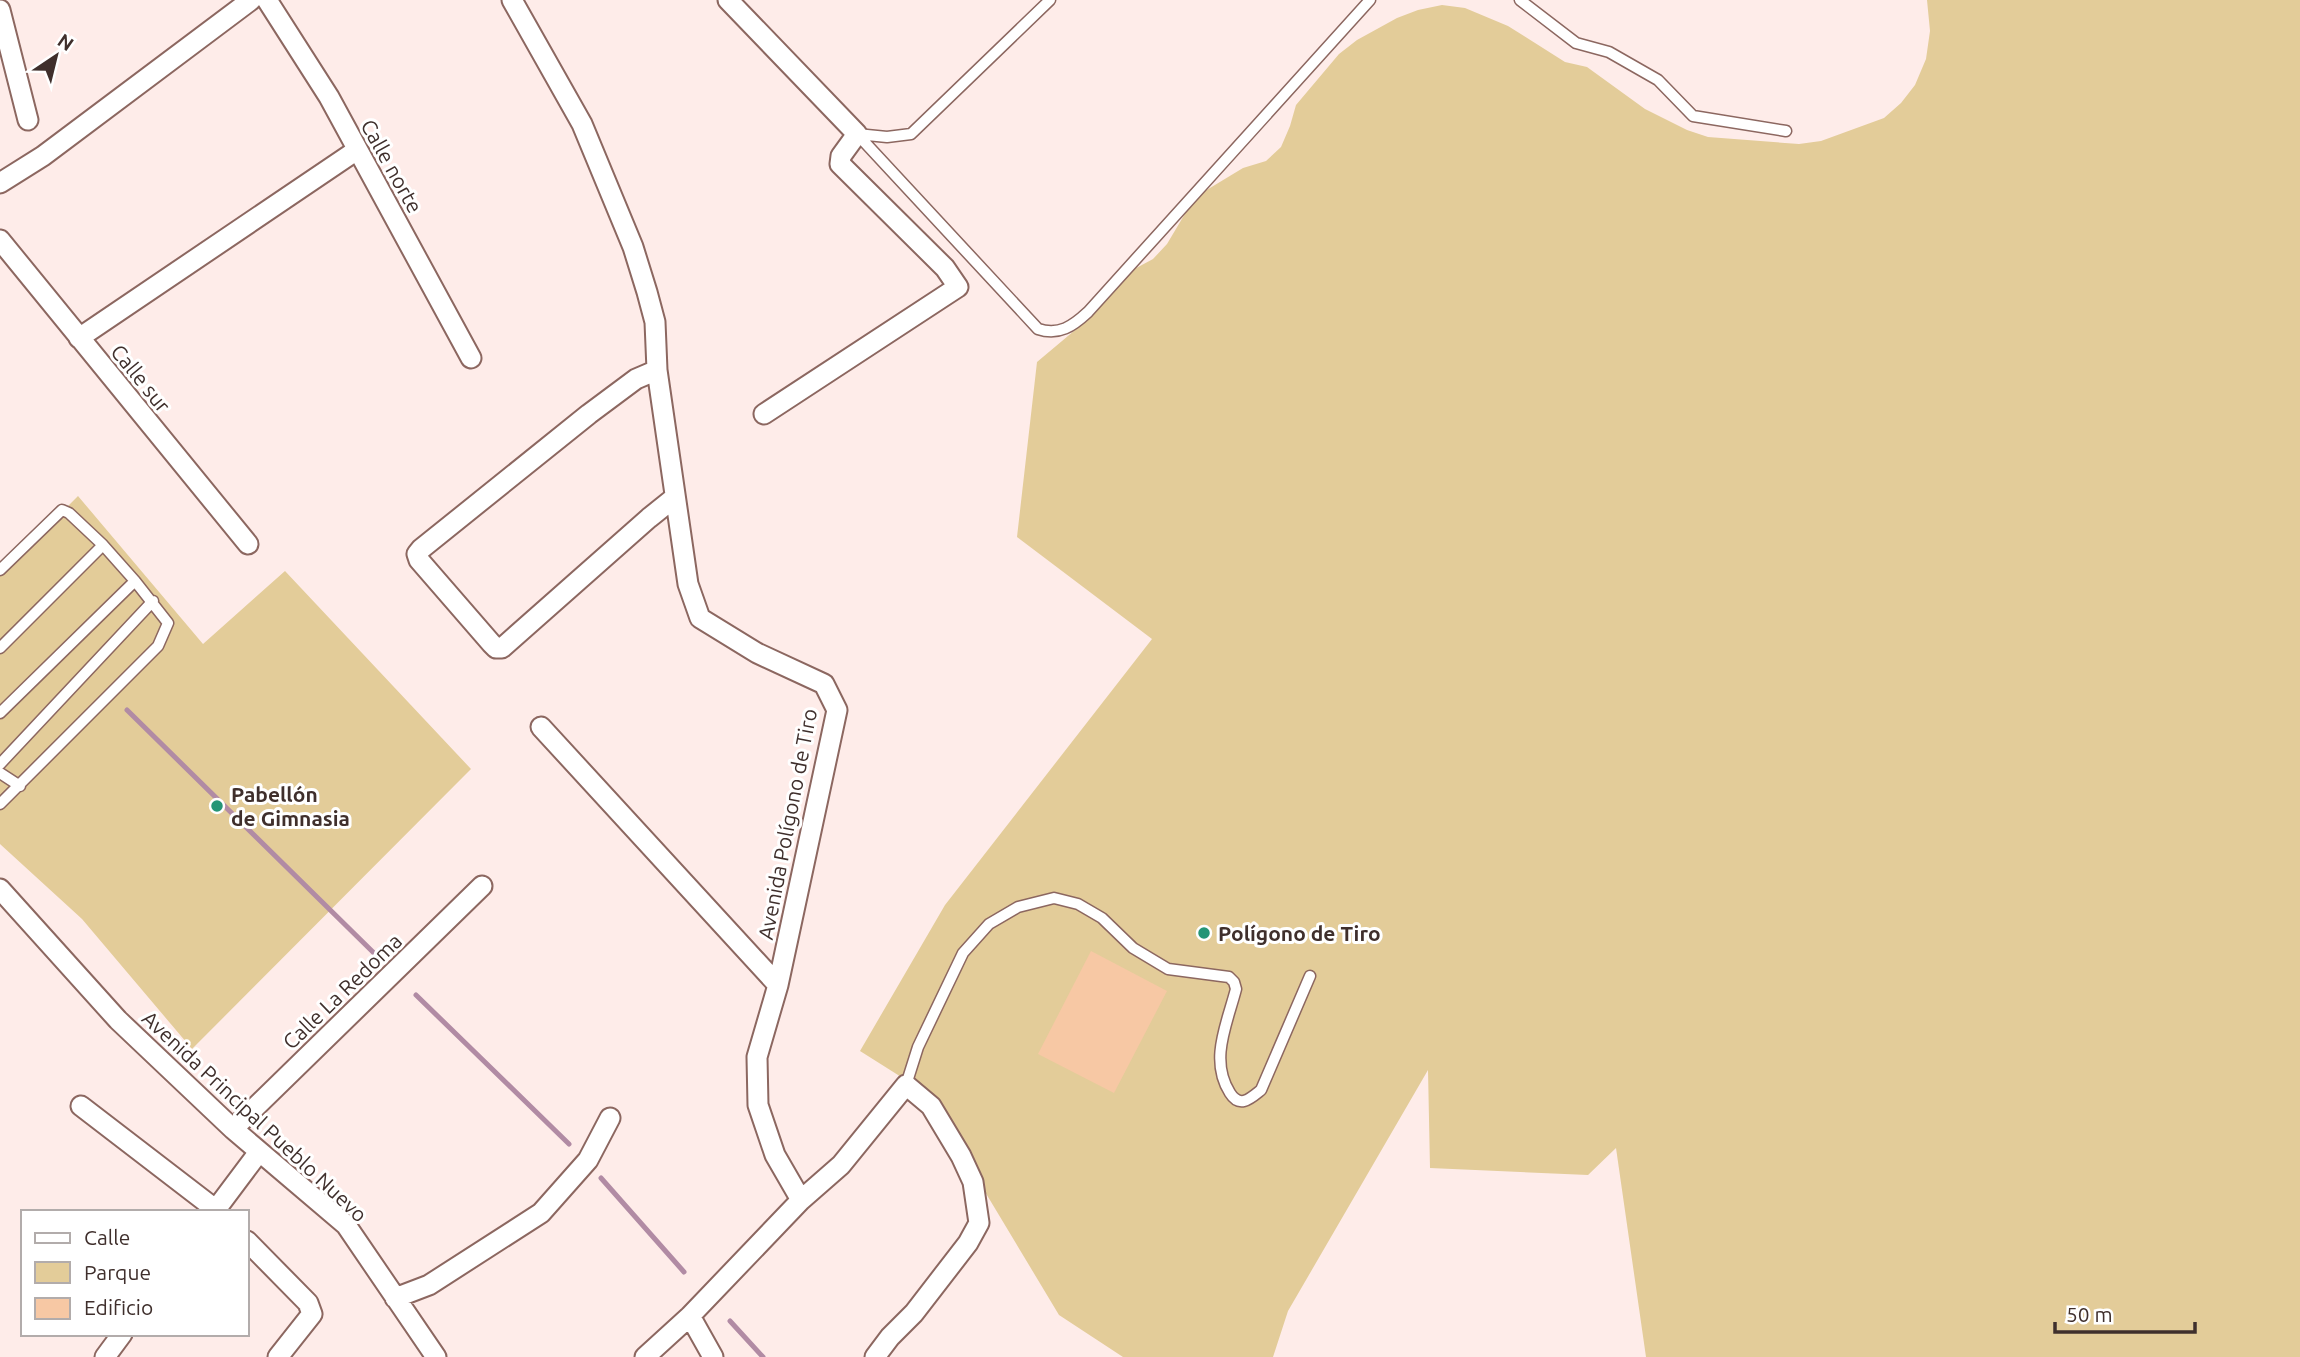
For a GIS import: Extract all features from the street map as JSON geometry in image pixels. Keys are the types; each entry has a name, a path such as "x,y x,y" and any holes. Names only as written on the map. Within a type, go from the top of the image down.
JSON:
{"street":[{"path":"0,183 43,156 251,0"},
{"name":"Calle norte","path":"267,0 329,97 471,358"},
{"name":"Avenida Polígono de Tiro","path":"512,0 582,124 633,247 655,322 657,370 674,498 688,584 700,618 757,653 824,684 837,710 778,985 757,1057 758,1105 775,1155 801,1199"},
{"path":"728,0 857,134 841,156 840,164 945,268 958,287 764,414"},
{"path":"0,10 14,56 28,120"},
{"path":"79,338 357,149"},
{"name":"Calle sur","path":"0,240 248,544"},
{"path":"657,370 636,379 589,414 417,554 419,560 491,643 496,648 502,648 649,517 674,498"},
{"path":"541,727 778,985"},
{"name":"Calle La Redoma","path":"233,1129 482,886"},
{"name":"Avenida Principal Pueblo Nuevo","path":"0,889 118,1020 233,1129 346,1226 436,1357"},
{"path":"645,1357 690,1316 801,1199 841,1165 906,1085 931,1107 961,1156 973,1182 979,1223 968,1243 922,1303 875,1357"},
{"path":"81,1106 215,1210"},
{"path":"395,1298 429,1285 541,1213 588,1160 610,1118"},
{"path":"217,1210 259,1152"},
{"path":"248,1242 308,1303 312,1314 278,1357"},
{"path":"690,1316 713,1357"},
{"path":"105,1357 121,1336"}],"lane":[{"path":"857,134 887,137 911,134 1050,0"},
{"path":"857,134 1038,329 1056,332 1074,326 1088,312 1370,0"},
{"path":"1520,0 1576,43 1609,52 1658,80 1693,116 1786,131"},
{"path":"0,570 62,510 69,513 103,545 169,623 159,646 0,804"},
{"path":"0,648 103,545"},
{"path":"0,713 135,582"},
{"path":"0,764 153,601"},
{"path":"0,773 20,786"},
{"path":"906,1085 918,1047 963,953 989,924 1018,907 1054,898 1078,904 1102,918 1133,948 1168,969 1229,976 1236,989 1219,1055 1223,1082 1234,1099 1240,1102 1247,1101 1261,1090 1310,976"}],"green space":[{"path":"1927,0 2300,0 2300,1357 1646,1357 1616,1148 1588,1175 1430,1168 1428,1070 1288,1311 1273,1357 1123,1357 1059,1315 925,1092 860,1051 945,905 1152,639 1017,537 1037,362 1087,320 1090,308 1114,280 1153,259 1167,244 1189,207 1205,191 1243,168 1266,161 1281,147 1296,105 1339,54 1357,40 1397,18 1442,5 1465,8 1508,26 1565,62 1587,67 1645,109 1687,130 1708,137 1799,144 1821,141 1884,118 1901,103 1915,85 1926,59 1930,31"},
{"name":"Pabellón de Gimnasia","path":"78,496 203,644 285,571 471,769 192,1049 82,919 0,844 0,574"}],"building":[{"path":"1091,951 1167,991 1114,1093 1038,1054"}],"waterway":[{"path":"127,710 378,957"},
{"path":"416,995 569,1144"},
{"path":"601,1178 684,1272"},
{"path":"730,1321 763,1357"}],"place":[{"name":"Pabellón de Gimnasia","path":"217,806"},
{"name":"Polígono de Tiro","path":"1204,933"}]}
